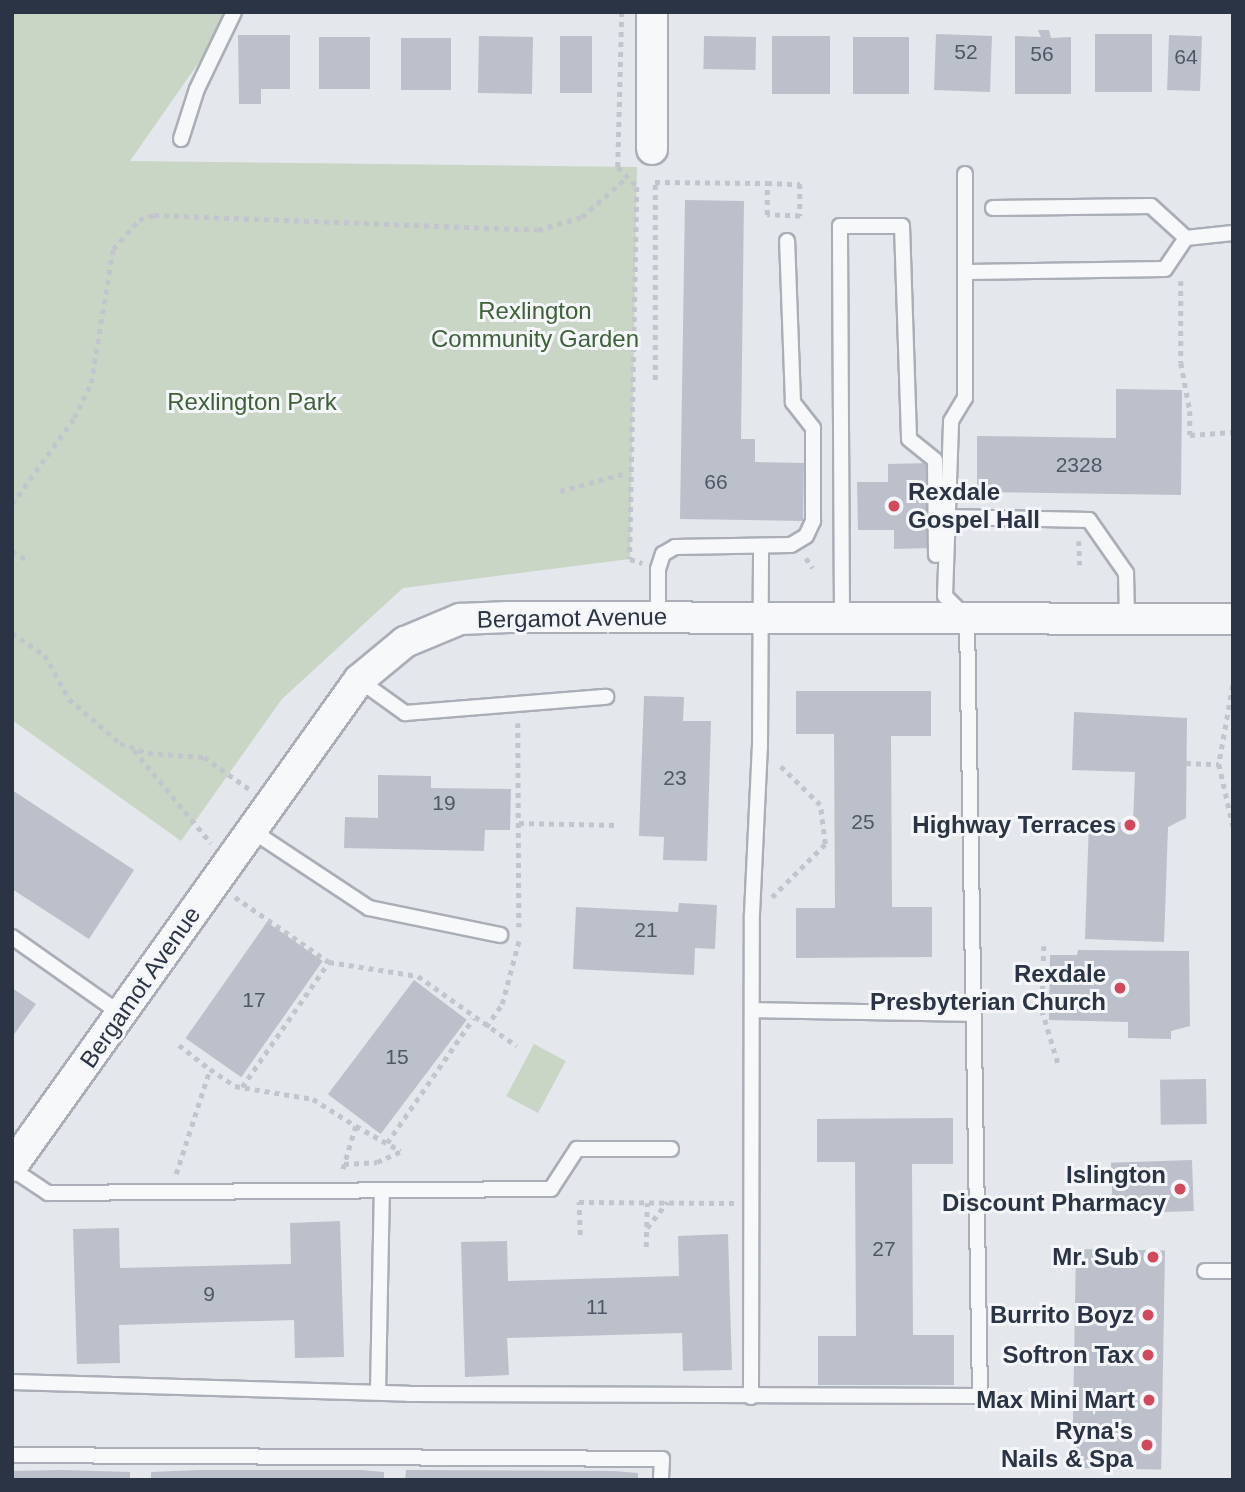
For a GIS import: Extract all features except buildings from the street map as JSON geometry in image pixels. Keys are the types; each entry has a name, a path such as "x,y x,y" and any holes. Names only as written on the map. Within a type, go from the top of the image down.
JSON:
{"street":[{"path":"652,12 653,149"},
{"name":"Bergamot Avenue","path":"12,1168 359,680 405,642 460,619 1233,619"}],"lane":[{"path":"181,138 197,89 234,12"},
{"path":"945,596 951,421 965,398 968,272 965,174"},
{"path":"993,208 1151,206 1184,241"},
{"path":"12,1382 378,1392 751,1397 980,1396 967,618 945,596 936,582 935,460 909,439 902,226 840,226 842,617"},
{"path":"968,272 1165,269 1184,241 1233,233"},
{"path":"658,617 658,569 663,554 675,547 791,545 806,536 813,521 814,428 793,402 787,241"},
{"path":"946,517 1089,520 1126,573 1127,617"},
{"path":"751,1397 752,914 760,747 761,547"},
{"path":"359,680 405,713 606,697"},
{"path":"251,830 369,908 500,935"},
{"path":"12,937 121,1014"},
{"path":"752,1010 974,1014"},
{"path":"12,1168 48,1192 170,1194 551,1189 577,1149 671,1149"},
{"path":"378,1392 382,1190"},
{"path":"1205,1271 1233,1271"},
{"path":"12,1455 662,1460 661,1480"}],"path":[{"path":"622,12 618,167 636,187 630,559 658,569"},
{"path":"12,504 74,418 91,383 113,249 139,219 154,215 538,230 582,217 627,177"},
{"path":"655,380 655,182 768,183 800,184 800,216 767,215 768,183"},
{"path":"1184,241 1181,363 1190,411 1190,435 1233,432"},
{"path":"560,492 623,474"},
{"path":"12,551 27,561"},
{"path":"12,633 45,655 75,706 120,743 134,749 198,755 227,773"},
{"path":"1233,685 1219,764 1233,826"},
{"path":"486,1027 502,1004 519,953 518,704"},
{"path":"752,914 825,844 820,805 760,747"},
{"path":"134,749 220,874 329,962 418,976 473,1019 517,1046"},
{"path":"1186,764 1219,764"},
{"path":"519,823 619,825"},
{"path":"1044,946 1042,1010 1058,1063"},
{"path":"242,1087 329,962"},
{"path":"387,1143 473,1019"},
{"path":"179,1045 210,1069 242,1087 313,1099 402,1151 377,1161 344,1164"},
{"path":"170,1194 210,1069"},
{"path":"336,1191 356,1126"},
{"path":"580,1236 579,1202 751,1203"},
{"path":"646,1229 667,1202"},
{"path":"646,1247 647,1203"}],"green space":[{"name":"Rexlington Park","path":"12,12 234,12 130,161 637,167 630,559 403,588 282,699 181,841 12,720"},
{"path":"534,1044 566,1061 538,1113 506,1096"}],"place":[{"name":"Rexdale Gospel Hall","path":"894,506"},
{"name":"Highway Terraces","path":"1130,825"},
{"name":"Rexdale Presbyterian Church","path":"1120,988"},
{"name":"Islington Discount Pharmacy","path":"1180,1189"},
{"name":"Mr. Sub","path":"1153,1257"},
{"name":"Burrito Boyz","path":"1148,1315"},
{"name":"Softron Tax","path":"1148,1355"},
{"name":"Max Mini Mart","path":"1149,1400"},
{"name":"Ryna's Nails & Spa","path":"1147,1445"}],"park label":[{"name":"Rexlington Community Garden","path":"535,325"}]}
